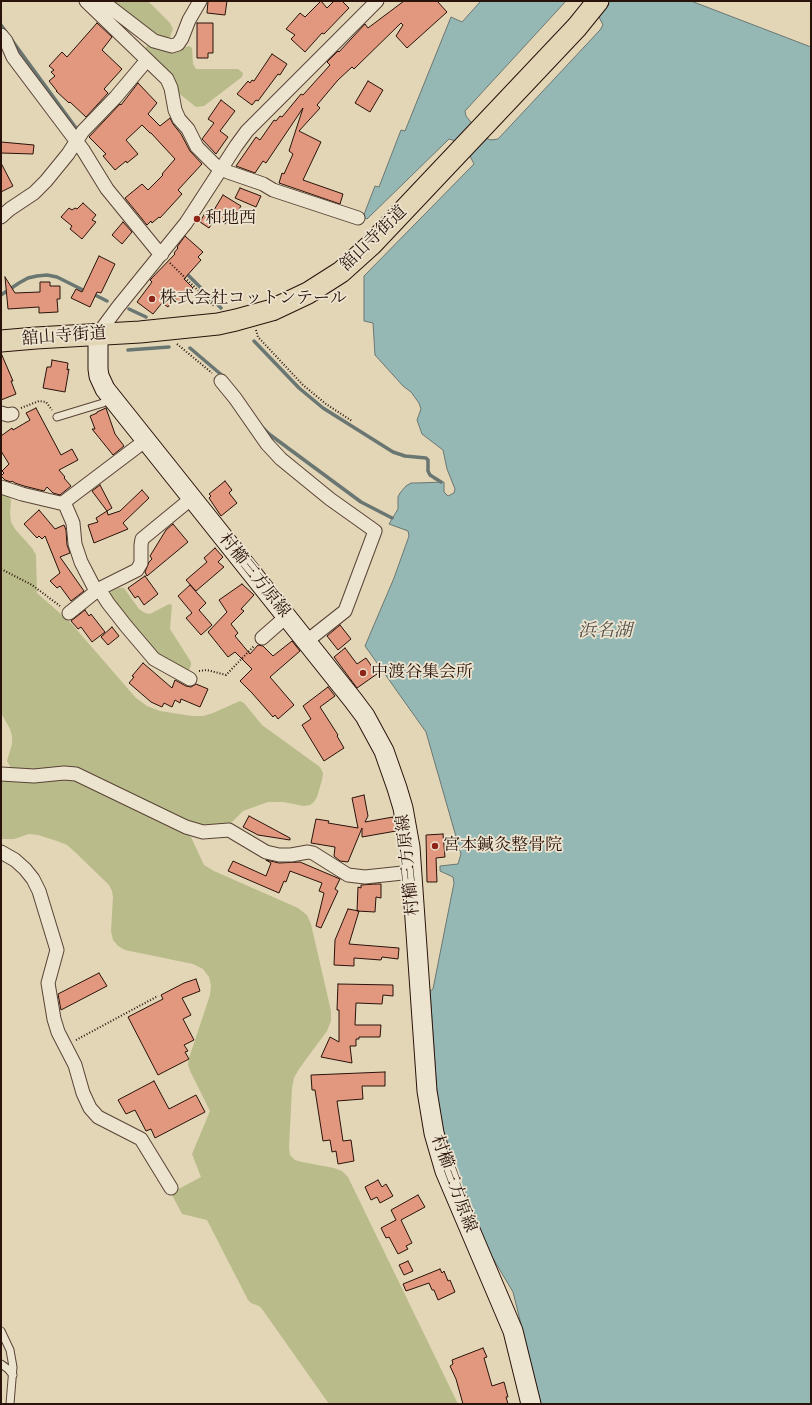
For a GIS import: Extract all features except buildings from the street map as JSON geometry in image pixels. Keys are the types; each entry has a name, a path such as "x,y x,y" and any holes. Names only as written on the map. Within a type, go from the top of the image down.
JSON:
{"main road":[{"name":"舘山寺街道","path":"1,341 200,327 252,316 290,302 314,290 341,272 370,245 595,6"},
{"name":"村櫛三方原線","path":"98,334 99,376 106,389 365,716 384,751 403,808 410,847 428,1094 434,1133 445,1171 513,1331 531,1404"}],"street":[{"path":"86,1 167,79 171,88 177,115 188,129 197,147 215,165 228,172 262,184 273,190 358,218"},
{"path":"102,1 154,41 172,46 178,44 182,38 189,20 200,1"},
{"path":"98,334 192,215 247,131 376,1"},
{"path":"1,34 6,40 6,56 76,141 107,189 161,254"},
{"path":"2,214 40,187 68,154 83,131 115,98 147,60"},
{"path":"221,381 274,452 311,478 330,499 375,532 344,611 307,642"},
{"path":"1,487 55,503 64,502 146,440"},
{"path":"69,613 98,590 137,570 141,563 142,539 192,498"},
{"path":"64,502 73,523 80,562 98,590 154,659 190,679"},
{"path":"262,638 287,616"},
{"path":"1,774 34,776 64,773 76,774 186,827 203,832 229,830 266,852 278,855 291,855 308,852 314,853 348,875 365,877 412,872"},
{"path":"1,852 15,860 24,869 33,879 39,891 57,950 49,976 48,990 56,1026 75,1065 86,1099 93,1113 141,1138 171,1188"}],"lane":[{"path":"57,417 103,403 111,396"},
{"path":"1,1331 10,1350 13,1367 10,1404"},
{"path":"1,1364 13,1375"}],"path":[{"path":"161,254 217,309"},
{"path":"252,316 258,337 303,385 326,404 352,421"},
{"path":"177,345 221,381"},
{"path":"6,414 39,401 46,402 57,417"},
{"path":"1,569 32,585 69,613"},
{"path":"190,679 193,672 207,670 226,675 262,638"},
{"path":"65,1045 158,996"}],"green space":[{"path":"108,1 148,1 170,23 173,29 170,37 164,39 158,38"},
{"path":"149,44 176,50 189,46 192,48 193,64 196,69 238,69 243,73 242,77 204,106 196,107 177,92 145,50"},
{"path":"6,494 10,497 11,501 11,522 36,555 37,593 70,622 136,698 147,706 160,711 192,716 203,716 213,713 240,701 244,703 262,725 320,767 323,773 322,780 314,802 310,805 304,806 283,802 268,802 243,811 231,823 226,825 211,827 196,826 84,772 11,768 7,761 12,744 12,736 10,729 1,713 1,496"},
{"path":"119,588 124,588 139,609 145,613 150,614 169,604 172,605 170,629 191,662 189,670 186,672 161,660 109,596 112,591"},
{"path":"70,778 183,831 191,837 204,865 214,871 298,908 307,915 311,924 331,1011 331,1021 327,1031 294,1078 292,1088 289,1148 290,1155 295,1160 342,1171 348,1177 458,1404 329,1404 262,1309 248,1300 207,1220 182,1214 171,1193 201,1177 192,1154 210,1111 188,1065 210,995 211,986 209,977 203,969 193,964 125,950 118,946 113,940 111,931 113,897 109,885 67,845 38,835 29,834 14,839 1,839 1,781"}],"water":[{"name":"浜名湖","path":"481,1 566,1 465,111 466,116 483,137 491,140 498,139 600,30 603,25 598,15 583,1 691,1 811,47 811,1404 541,1404 513,1292 488,1250 454,1168 443,1131 437,1093 430,991 433,989 454,883 453,877 440,871 440,866 458,864 461,854 426,732 365,646 394,578 409,536 408,531 389,524 398,509 398,497 400,493 411,483 444,482 444,492 448,496 454,493 455,489 447,469 443,450 422,434 417,420 421,409 419,403 411,392 403,386 375,355 373,323 364,321 364,276 474,164 470,156 459,142 449,139 367,219 363,217 375,186 379,187 401,130 405,131 451,17 462,22"}],"waterway":[{"path":"1,25 6,32"},
{"path":"11,39 76,128"},
{"path":"185,272 221,308"},
{"path":"1,295 28,278 47,275 57,277 87,292"},
{"path":"93,294 107,301"},
{"path":"129,309 146,317"},
{"path":"254,341 299,388 323,408 393,452 405,456 426,458 428,460 428,471 430,475 441,482"},
{"path":"128,350 169,347"},
{"path":"190,348 224,377"},
{"path":"262,427 269,434 361,502 392,518"}],"place":[{"name":"和地西","path":"197,219"},
{"name":"株式会社コットンテール","path":"152,299"},
{"name":"中渡谷集会所","path":"363,673"},
{"name":"宮本鍼灸整骨院","path":"435,846"}]}
